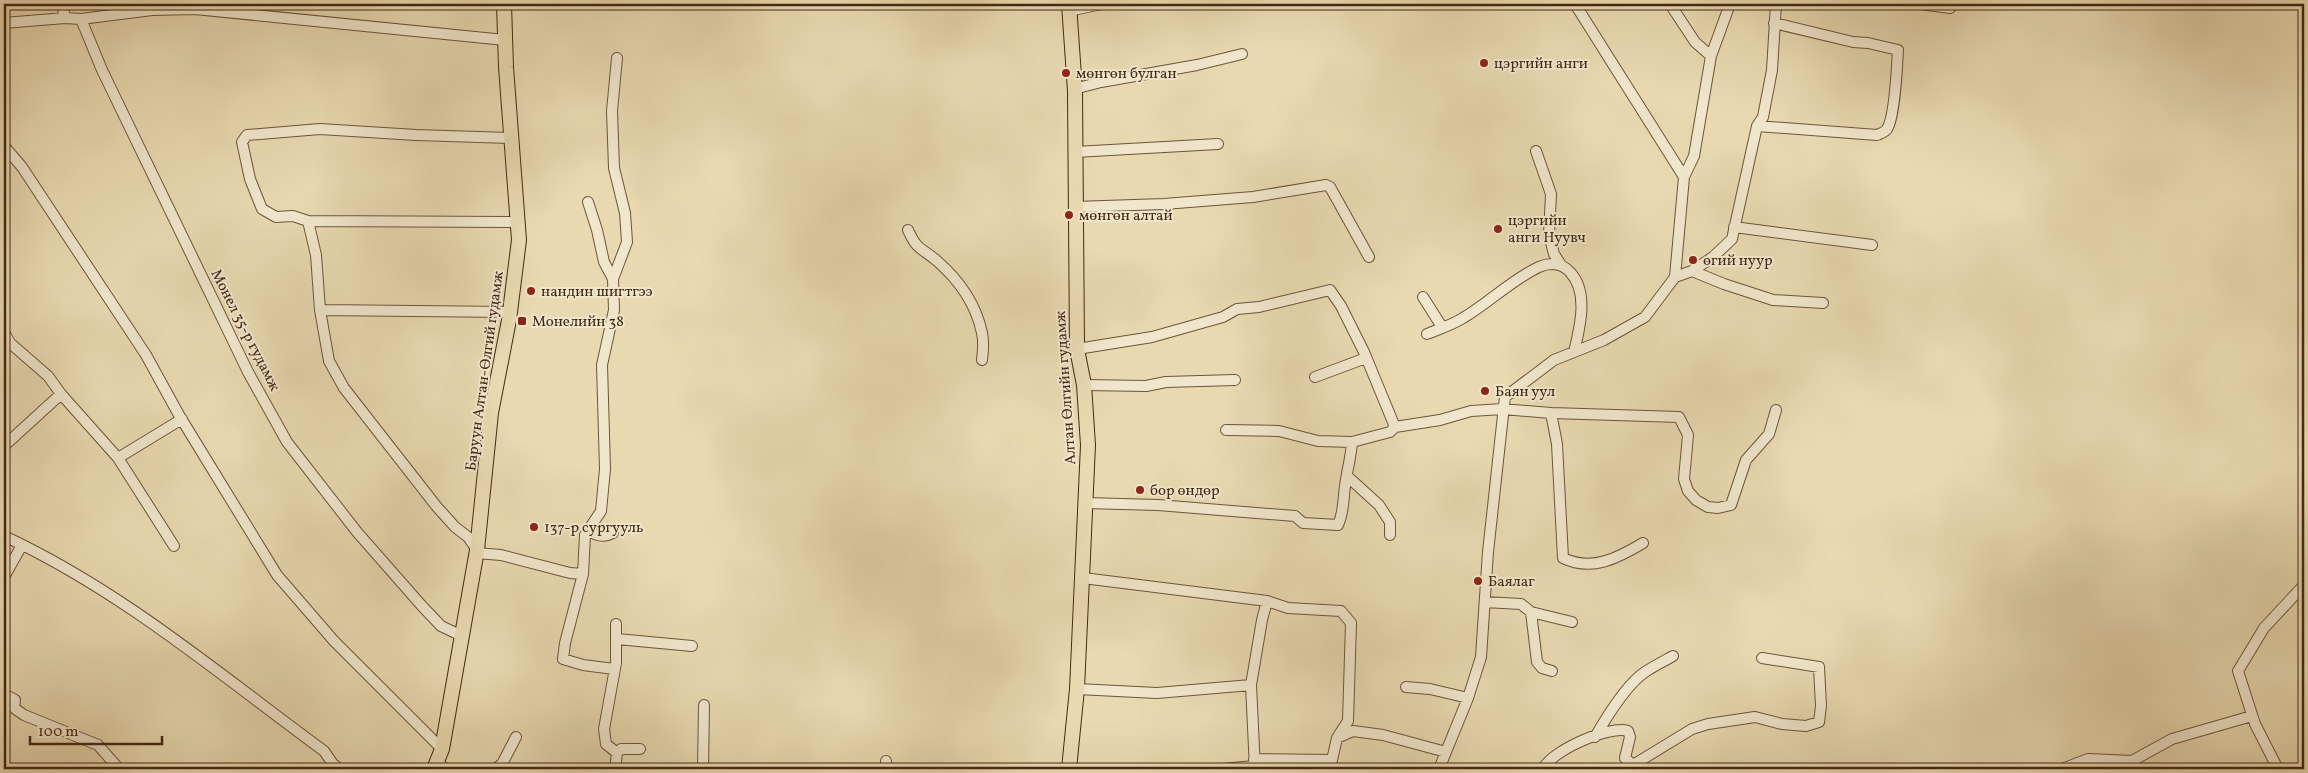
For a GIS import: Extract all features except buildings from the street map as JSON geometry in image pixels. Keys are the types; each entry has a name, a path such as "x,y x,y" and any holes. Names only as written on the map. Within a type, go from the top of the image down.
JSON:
{"main road":[{"name":"Баруун Алтан-Өлгий гудамж","path":"439,767 477,551 491,413 510,312 517,260 519,222 511,138 504,4"},
{"name":"Алтан Өлгийн гудамж","path":"1069,7 1074,88 1077,349 1084,385 1088,445 1077,690 1069,769"}],"street":[{"path":"62,4 65,18"},
{"path":"1069,7 1102,4"},
{"path":"1575,4 1684,177"},
{"path":"1670,4 1695,42 1711,56"},
{"path":"1439,769 1468,698 1481,657 1488,552 1503,409 1506,397 1554,360 1604,340 1645,317 1675,277 1684,177 1694,156 1711,56 1730,4"},
{"path":"1675,277 1692,271 1713,257 1732,239 1757,126 1764,117 1772,70 1776,4"},
{"path":"1920,4 1950,8"},
{"path":"4,23 65,18 81,19 152,10 195,9 505,40"},
{"name":"Монел 35-р гудамж","path":"81,19 102,70 248,372 287,442 357,532 422,606 441,626 462,636"},
{"path":"1757,126 1876,135 1885,132 1888,127 1894,96 1898,50 1868,43 1853,42 1774,23"},
{"path":"1074,88 1197,65 1242,54"},
{"path":"614,669 583,665 563,659 565,643 583,574 585,534 601,511 605,469 602,366 614,310 613,279 627,242 625,213 614,168 612,111 617,58"},
{"path":"511,138 320,129 248,135 242,142 250,179 262,209 276,217 293,216 308,221 519,222"},
{"path":"1075,152 1218,144"},
{"path":"4,146 22,167 135,339 277,575 334,641 442,749"},
{"path":"1536,151 1551,194 1548,234 1554,254 1560,265"},
{"path":"1074,206 1164,204 1253,197 1326,185 1330,187 1369,257"},
{"path":"588,202 598,230 604,262 613,279"},
{"path":"308,221 316,254 320,310 329,361 344,388 436,506 455,527 468,537 477,551 501,555 570,573 583,574"},
{"path":"1734,227 1872,245"},
{"path":"908,230 914,244 935,259 958,281 974,309 983,334 982,360"},
{"path":"1428,334 1463,318 1540,267 1556,263 1566,267 1577,279 1581,296 1581,312 1574,352"},
{"path":"1692,271 1773,300 1823,303"},
{"path":"1077,349 1152,337 1223,317 1237,309 1259,307 1330,290 1341,306 1366,358 1395,427"},
{"path":"1423,298 1442,327"},
{"path":"320,310 510,312"},
{"path":"4,332 10,343 48,376 60,394 118,458 174,546"},
{"path":"1315,377 1366,358"},
{"path":"1084,385 1146,386 1166,382 1236,380"},
{"path":"4,446 60,394"},
{"path":"1226,430 1279,431 1318,441 1352,442 1390,432 1395,427 1440,420 1472,411 1503,409 1550,413 1679,417 1688,435 1684,479 1688,491 1696,500 1708,507 1718,508 1730,505 1746,460 1769,434 1776,410"},
{"path":"1550,413 1558,444 1563,558 1578,563 1602,563 1616,559 1643,543"},
{"path":"118,458 182,419"},
{"path":"1085,503 1158,505 1251,514 1295,516 1303,523 1338,525 1343,515 1345,484 1348,476 1352,442"},
{"path":"1348,476 1379,506 1390,522 1390,535"},
{"path":"588,530 596,536 608,536 613,533"},
{"path":"4,536 72,571 133,609 210,664 324,751 333,764 340,769"},
{"path":"4,577 22,545"},
{"path":"1083,578 1267,601 1288,608 1340,611 1351,623 1348,721 1337,738 1332,760 1222,769"},
{"path":"2278,769 2252,716 2238,671 2264,628 2304,585"},
{"path":"1254,765 1251,685 1267,601"},
{"path":"1485,602 1514,602 1526,606 1531,612 1537,662 1542,668 1552,671"},
{"path":"1531,612 1572,622"},
{"path":"616,624 616,663 604,729 606,744 618,753"},
{"path":"617,638 692,646"},
{"path":"1595,737 1608,715 1634,681 1645,672 1673,656"},
{"path":"1543,769 1546,762 1555,754 1595,737 1622,729 1628,731 1630,737 1625,758 1634,765 1692,729 1708,724 1755,717 1782,724 1806,726 1819,722 1821,706 1819,668 1762,658"},
{"path":"1077,690 1157,693 1251,685"},
{"path":"1406,687 1430,689 1468,698"},
{"path":"4,694 15,700 14,708 24,715 98,745 119,769"},
{"path":"703,769 704,705"},
{"path":"2062,769 2088,759 2132,761 2172,739 2252,716"},
{"path":"1337,738 1353,731 1384,735 1446,752"},
{"path":"495,769 502,764 516,737"},
{"path":"615,769 618,753 621,749 640,749"}],"place":[{"name":"цэргийн анги","path":"1484,63"},
{"name":"мөнгөн булган","path":"1066,73"},
{"name":"мөнгөн алтай","path":"1069,215"},
{"name":"цэргийн анги Нуувч","path":"1498,229"},
{"name":"өгий нуур","path":"1693,260"},
{"name":"нандин шигтгээ","path":"531,291"},
{"name":"Монелийн 38","path":"522,321"},
{"name":"Баян уул","path":"1485,391"},
{"name":"бор өндөр","path":"1140,490"},
{"name":"137-р сургууль","path":"534,527"},
{"name":"Баялаг","path":"1478,581"}]}
